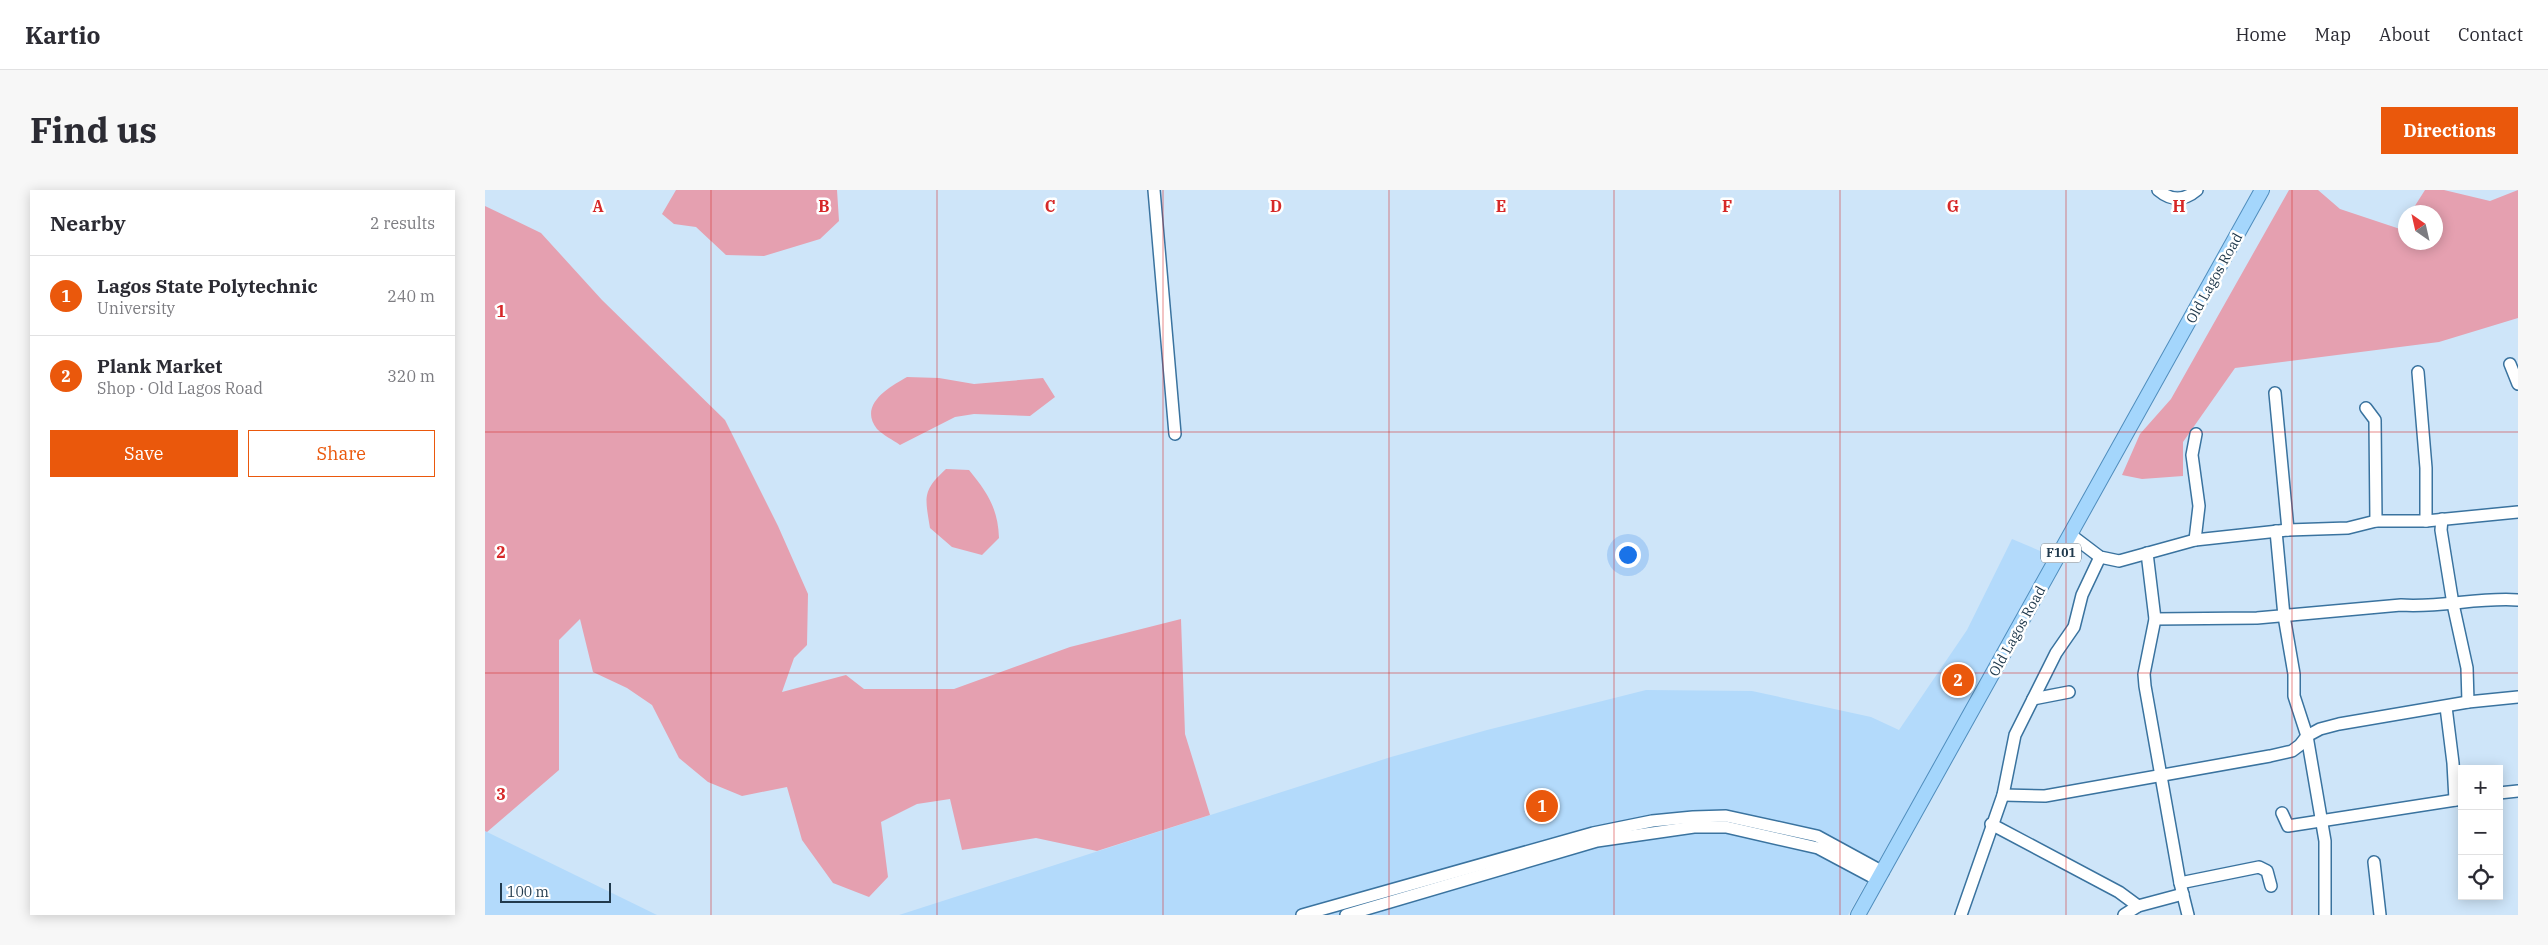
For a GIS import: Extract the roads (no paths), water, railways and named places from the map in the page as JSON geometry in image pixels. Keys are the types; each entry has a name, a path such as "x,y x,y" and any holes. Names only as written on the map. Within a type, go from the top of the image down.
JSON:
{"main road":[{"name":"Old Lagos Road","path":"1858,915 2071,536 2262,190"}],"street":[{"path":"1155,190 1175,434"},
{"path":"2158,190 2169,197 2180,199 2186,198 2197,190"},
{"path":"2510,364 2518,384"},
{"path":"2418,372 2426,468 2426,521"},
{"path":"2275,393 2284,616 2294,674 2294,696 2307,736 2325,841 2325,915"},
{"path":"2366,408 2375,420 2376,521"},
{"path":"2195,540 2199,506 2192,455 2196,434"},
{"path":"2071,536 2100,557 2119,562 2195,540 2282,531 2348,528 2376,521 2426,521 2518,512"},
{"path":"2442,519 2441,530 2453,604 2467,668 2469,702"},
{"path":"2147,553 2155,619 2144,674 2182,888 2189,915"},
{"path":"1961,915 1991,824 2003,795 2015,736 2056,653 2074,627 2082,595 2100,557"},
{"path":"2155,619 2284,616 2401,605 2423,607 2499,598 2518,600"},
{"path":"2033,699 2069,692"},
{"path":"2003,795 2045,796 2284,753 2301,745 2307,736 2320,728 2469,702 2518,697"},
{"path":"2282,813 2288,826 2458,800 2446,707"},
{"path":"2503,793 2518,791"},
{"path":"1302,915 1593,832 1652,821 1693,817 1726,816 1771,824 1817,836 1880,876"},
{"path":"1991,824 2119,892 2138,906"},
{"path":"1346,915 1597,841 1694,827 1726,828 1818,848 1880,876"},
{"path":"2375,862 2381,915"},
{"path":"2124,915 2138,906 2182,888 2259,867 2267,871 2271,886"}],"place":[{"name":"Plank Market","path":"1958,680"},
{"name":"Lagos State Polytechnic","path":"1542,806"}]}
